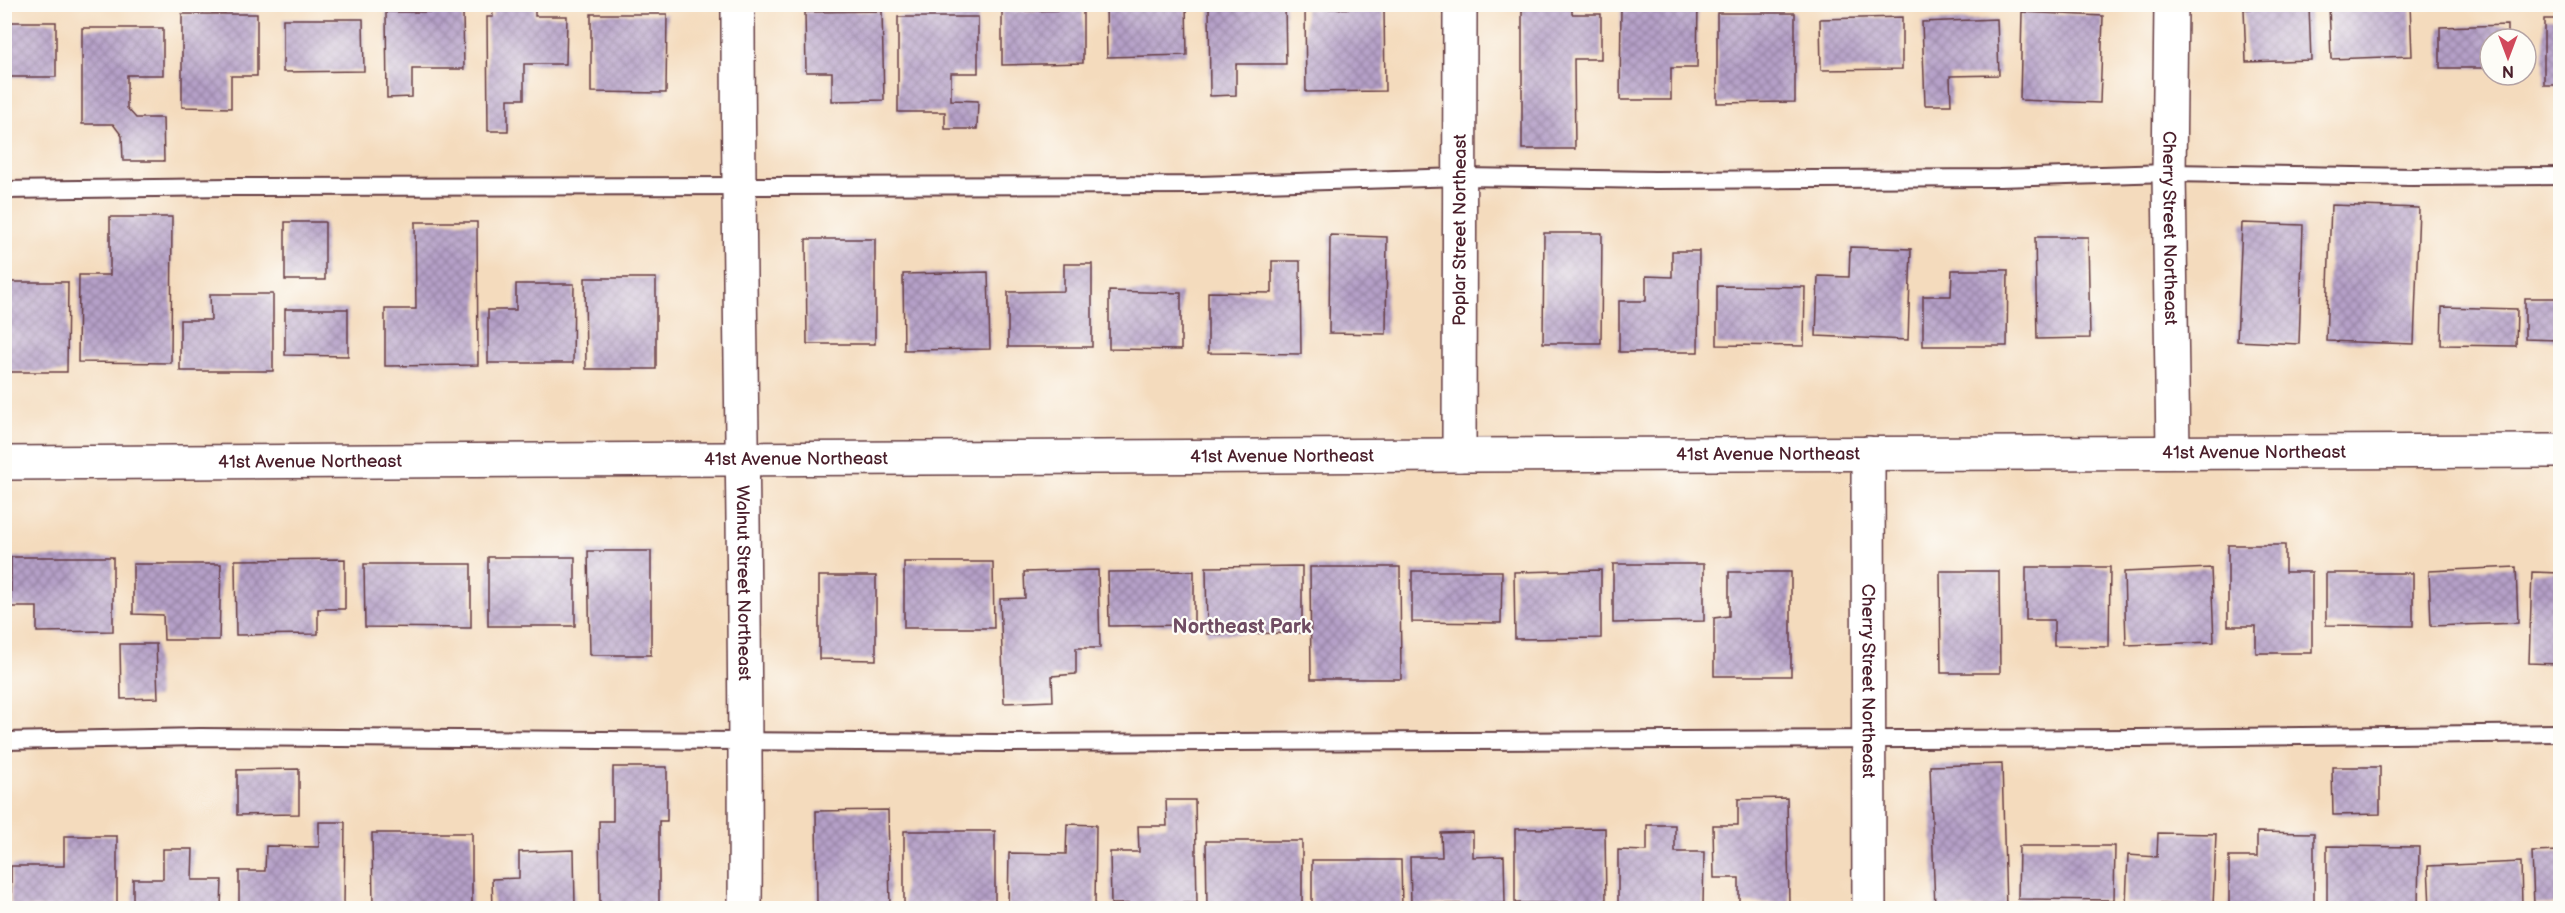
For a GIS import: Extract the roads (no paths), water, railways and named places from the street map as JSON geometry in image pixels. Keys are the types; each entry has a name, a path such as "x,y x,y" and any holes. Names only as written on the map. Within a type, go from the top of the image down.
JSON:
{"street":[{"name":"Walnut Street Northeast","path":"738,4 746,909"},
{"name":"Poplar Street Northeast","path":"1460,4 1460,454"},
{"name":"Cherry Street Northeast","path":"2171,4 2169,173 2174,452"},
{"name":"41st Avenue Northeast","path":"4,463 1460,454 2560,452"},
{"name":"Cherry Street Northeast","path":"1868,453 1869,909"}],"lane":[{"path":"4,190 242,187 1199,185 1461,177 1679,180 1999,178 2169,173 2413,177 2560,176"},
{"path":"4,741 200,736 1010,743 1868,740 2560,734"}],"district":[{"name":"Northeast Park","path":"1242,627"}]}
